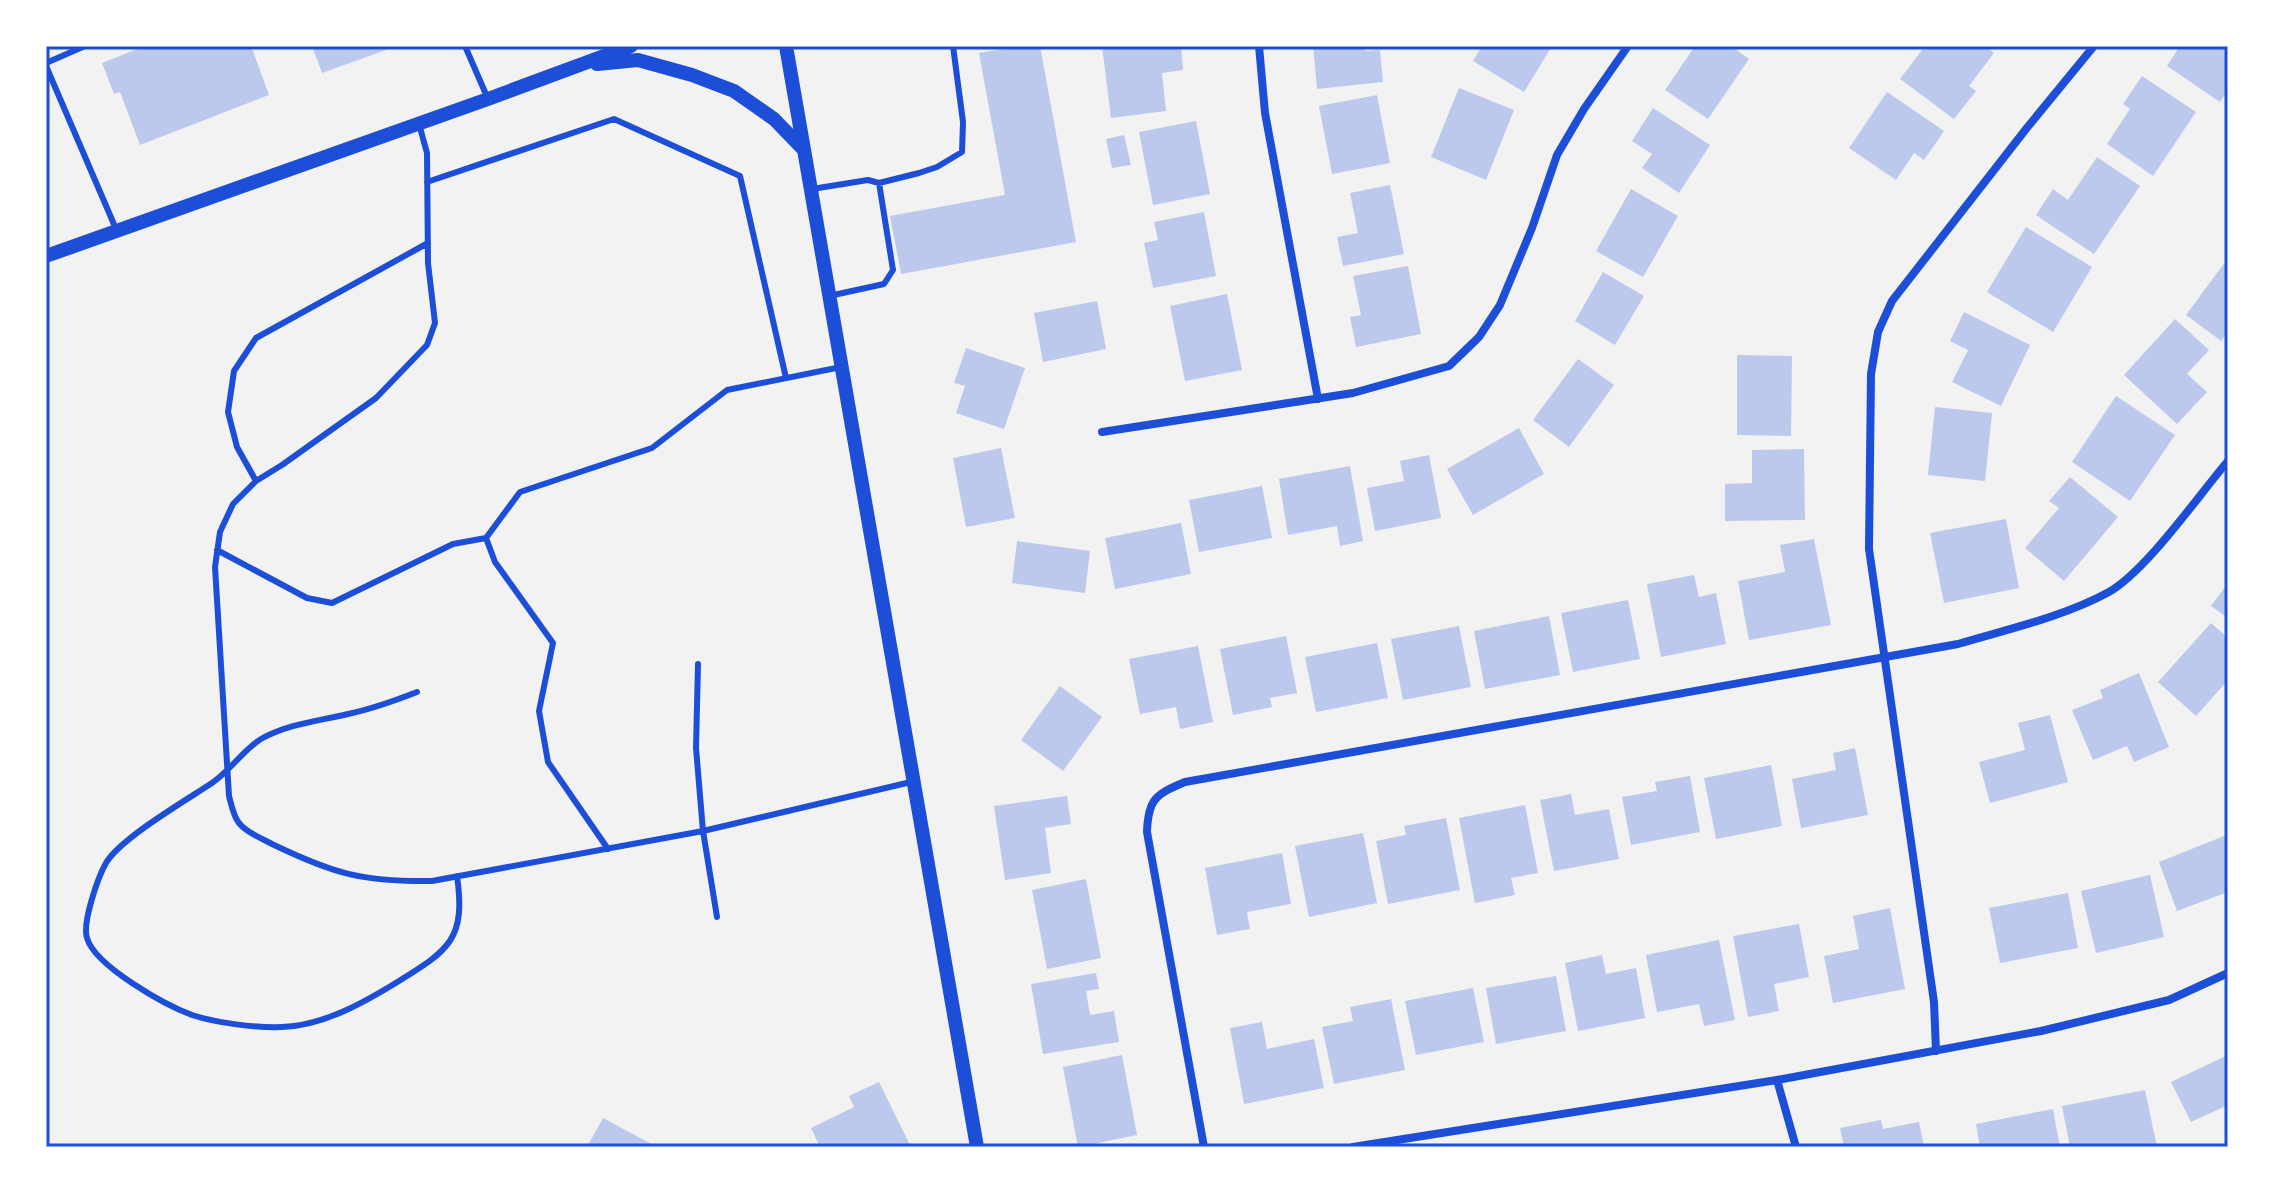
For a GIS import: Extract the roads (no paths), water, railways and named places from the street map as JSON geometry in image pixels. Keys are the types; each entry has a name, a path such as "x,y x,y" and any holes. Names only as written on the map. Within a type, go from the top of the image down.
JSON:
{"street":[{"path":"46,256 631,46"},
{"path":"786,46 977,1147"},
{"path":"1259,46 1265,113 1318,399"},
{"path":"1102,432 1353,393 1449,366 1479,337 1500,305 1532,228 1557,155 1584,109 1628,46"},
{"path":"1936,1051 1934,1002 1869,549 1871,374 1878,332 1892,301 2094,46"},
{"path":"581,65 638,60 734,91 774,119 804,150"},
{"path":"1204,1147 1147,832 1148,811 1162,792 1185,782 1958,644 2079,606 2111,590 2146,560 2228,461"},
{"path":"1353,1147 1777,1080 2041,1031 2169,1000 2228,973"},
{"path":"1777,1080 1796,1147"}],"lane":[{"path":"85,46 46,65 118,232"},
{"path":"465,46 488,99"},
{"path":"810,189 868,180 879,183 937,167 962,152 963,122 953,46"},
{"path":"427,182 614,119 740,176 786,378"},
{"path":"419,124 427,153 428,243 435,323 427,345 376,398 256,481 233,504 220,532 215,567 229,796 237,822 310,862 351,877 387,882 432,881 703,831 913,782"},
{"path":"829,296 884,284 893,270 879,183"},
{"path":"256,481 237,447 228,412 234,371 256,338 428,243"},
{"path":"217,550 307,598 332,603 453,544 486,538 520,492 652,448 727,390 841,367"},
{"path":"486,538 495,562 553,643 539,711 548,762 608,849"},
{"path":"698,664 696,748 703,831 717,917"},
{"path":"417,692 388,704 300,723 259,740 228,772 140,831 107,861 85,927 87,940 105,963 169,1004 194,1016 283,1027 341,1012 430,962 447,947 456,932 461,904 457,876"}]}
